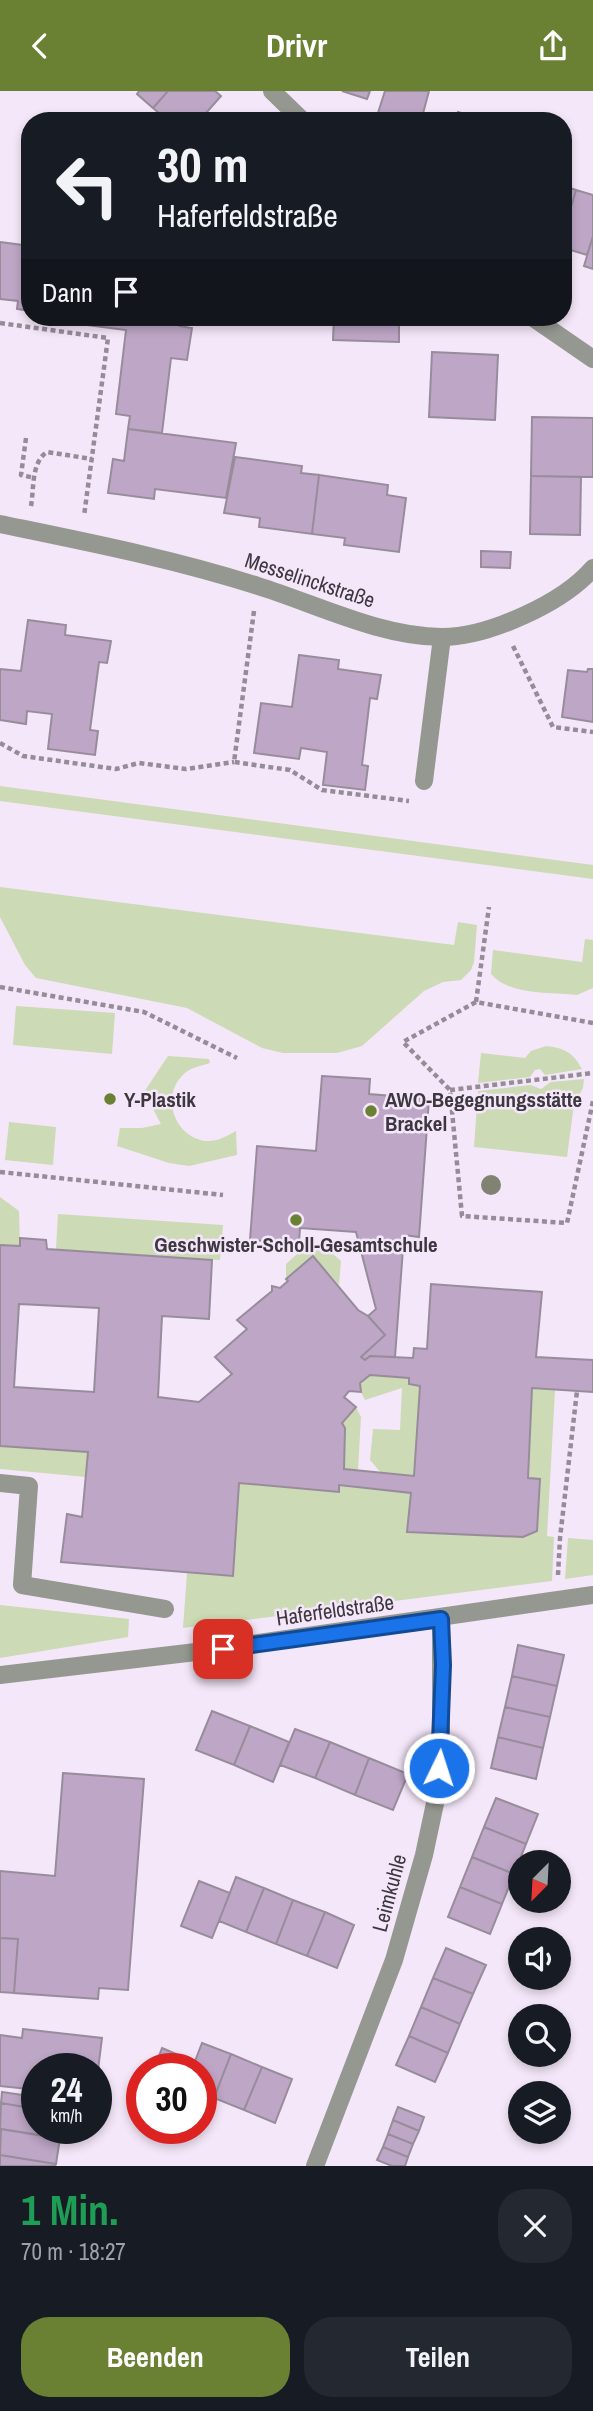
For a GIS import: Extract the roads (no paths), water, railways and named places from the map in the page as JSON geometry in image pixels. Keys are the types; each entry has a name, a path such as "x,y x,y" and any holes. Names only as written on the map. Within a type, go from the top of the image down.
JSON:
{"street":[{"path":"272,91 294,112"},
{"path":"546,326 593,359"},
{"name":"Messelinckstraße","path":"0,524 143,554 257,586 402,633 442,637 471,633 538,609 581,582 593,568"},
{"path":"424,781 442,637"},
{"path":"0,1483 29,1486 22,1585 165,1609"},
{"name":"Haferfeldstraße","path":"0,1675 146,1659 441,1619 593,1595"},
{"name":"Leimkuhle","path":"315,2166 394,1960 424,1855 437,1794 441,1741 441,1619"}],"place":[{"name":"Y-Plastik","path":"110,1099"},
{"name":"AWO-Begegnungsstätte Brackel","path":"371,1111"},
{"name":"Geschwister-Scholl-Gesamtschule","path":"296,1220"}]}
